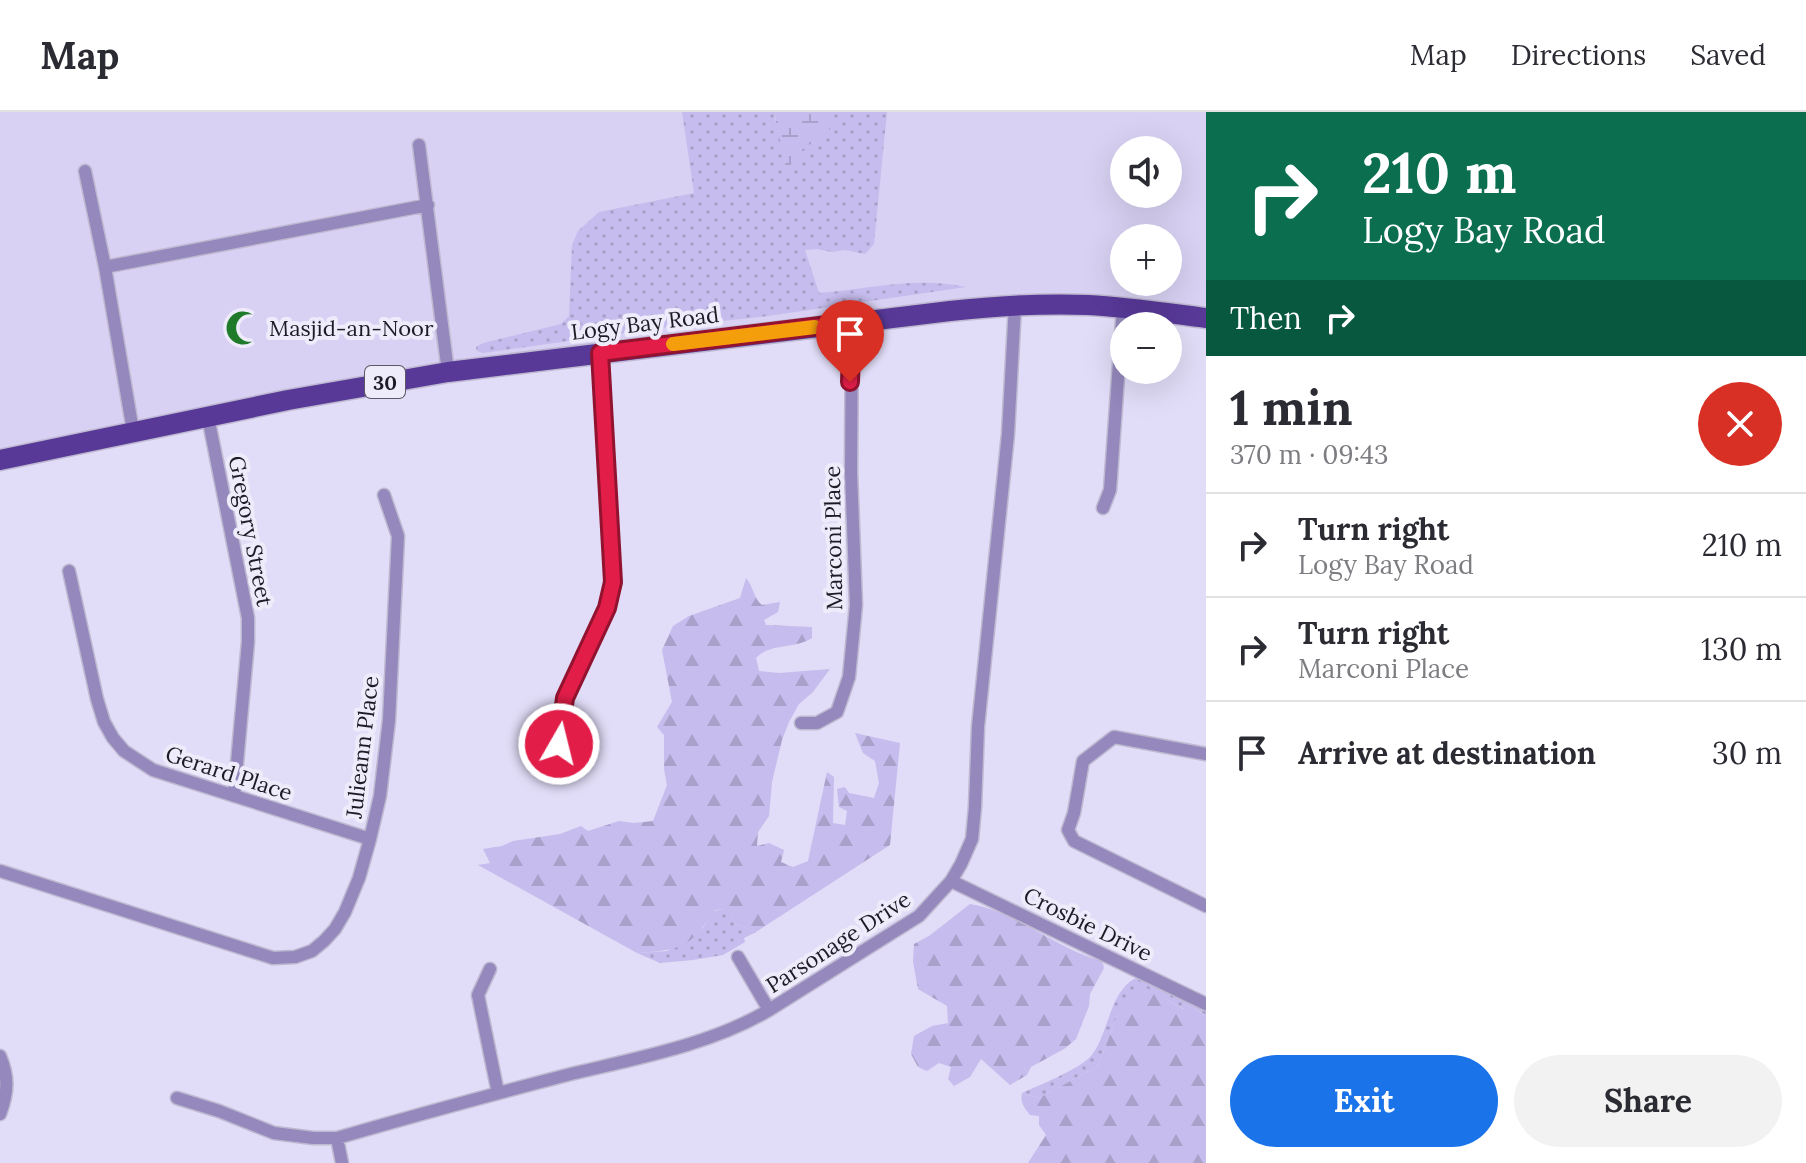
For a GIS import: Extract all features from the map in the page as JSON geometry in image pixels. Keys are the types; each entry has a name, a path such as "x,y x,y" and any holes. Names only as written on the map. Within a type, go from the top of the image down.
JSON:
{"main road":[{"name":"Logy Bay Road","path":"0,460 288,400 448,372 852,322 1015,305 1123,307 1206,318"}],"street":[{"path":"419,145 448,372"},
{"path":"85,171 133,431"},
{"path":"105,267 428,205"},
{"name":"Parsonage Drive","path":"177,1098 274,1133 337,1138 726,1033 747,1024 919,916 951,881 972,839 978,727 1008,434 1015,305"},
{"path":"1103,508 1110,490 1123,307"},
{"name":"Marconi Place","path":"801,723 817,723 837,712 849,677 856,605 851,472 852,322"},
{"path":"555,764 565,698 607,608 613,582 600,353"},
{"name":"Gregory Street","path":"208,417 248,618 234,796"},
{"name":"Julieann Place","path":"0,871 273,958 295,957 312,951 324,941 345,912 359,878 380,796 389,720 398,536 384,495"},
{"name":"Gerard Place","path":"69,571 104,722 124,751 153,770 370,839"},
{"path":"1206,754 1114,737 1083,761 1068,830 1074,841 1206,906"},
{"name":"Crosbie Drive","path":"951,881 1206,1004"},
{"path":"738,957 769,1010"},
{"path":"490,969 478,995 498,1093"},
{"path":"0,1056 8,1084 0,1114"},
{"path":"337,1138 342,1163"}],"shaded area":[{"path":"0,112 1206,112 1206,318 1182,315 1182,312 1087,305 600,353 0,460"}],"green space":[{"path":"682,112 774,112 775,120 796,160 829,129 832,112 887,112 874,244 865,254 845,250 805,250 819,293 911,283 966,287 768,316 483,353 477,351 476,347 483,343 561,324 569,316 572,245 578,231 599,212 694,193"},
{"path":"774,112 832,112 830,129 786,168"},
{"path":"746,578 762,605 780,602 778,612 764,620 766,625 812,627 812,638 762,653 756,658 759,671 779,673 830,669 813,692 799,704 789,722 772,782 769,816 758,832 757,846 769,843 784,850 781,862 793,867 808,861 827,772 834,777 833,823 845,825 847,811 839,807 837,789 845,787 849,793 874,798 879,783 875,761 863,753 855,733 900,743 890,845 756,932 734,923 729,909 715,910 699,932 684,945 637,953 478,865 490,863 483,849 513,841 560,834 581,826 588,831 619,821 653,821 667,785 664,735 657,727 672,702 662,650 673,626 689,616 740,598"},
{"path":"970,904 988,908 1068,948 1102,961 1104,968 1090,994 1089,1006 1076,1039 1031,1067 1027,1075 1010,1085 981,1059 970,1077 954,1086 948,1079 951,1067 939,1063 927,1071 918,1067 911,1054 914,1036 932,1026 948,1023 947,1006 918,989 913,962 914,944"},
{"path":"729,908 734,923 756,932 723,955 660,963 637,953 667,951 703,928 714,911"},
{"path":"1139,977 1206,1011 1206,1016 1195,1009 1184,1009 1143,987 1117,1016 1098,1066 1039,1098 1022,1093 1085,1062 1096,1048 1121,991"},
{"path":"1143,986 1183,1009 1195,1009 1206,1016 1206,1163 1028,1163 1046,1135 1039,1125 1039,1116 1030,1115 1024,1107 1022,1093 1039,1098 1098,1066 1117,1016"}],"slow traffic":[{"path":"673,344 815,327"}],"place":[{"name":"Masjid-an-Noor","path":"243,328"}],"route":[{"path":"559,744 565,698 607,608 613,582 600,353 852,322 850,382"}]}
